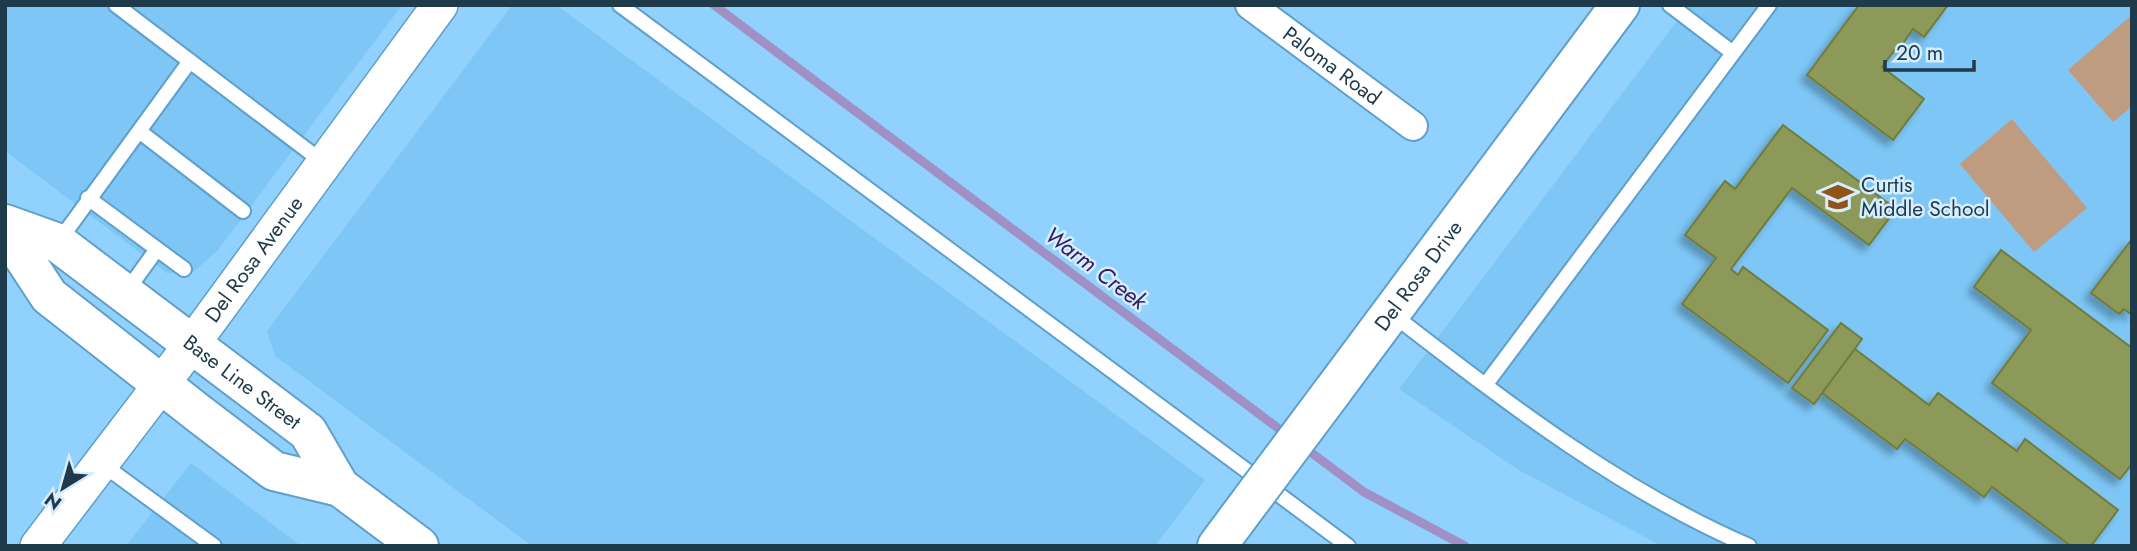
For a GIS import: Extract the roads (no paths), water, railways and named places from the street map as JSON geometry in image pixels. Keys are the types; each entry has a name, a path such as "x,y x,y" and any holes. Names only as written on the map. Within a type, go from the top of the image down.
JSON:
{"main road":[{"name":"Del Rosa Drive","path":"1217,546 1620,5"},
{"name":"Base Line Street","path":"5,227 58,243 308,432 340,487"},
{"name":"Base Line Street","path":"5,227 49,296 161,385 274,471 340,487"},
{"path":"340,487 419,546"}],"street":[{"name":"Del Rosa Avenue","path":"37,546 192,344 440,5"},
{"name":"Paloma Road","path":"1250,5 1413,126"}],"lane":[{"path":"116,5 324,163"},
{"path":"620,5 1349,546"},
{"path":"1670,5 1733,53"},
{"path":"1486,384 1769,5"},
{"path":"58,243 88,198 190,61"},
{"path":"139,131 243,211"},
{"path":"88,198 184,269"},
{"path":"125,293 157,249"},
{"path":"1391,313 1596,465 1684,516 1749,546"},
{"path":"101,463 214,546"}],"waterway":[{"name":"Warm Creek","path":"714,5 1287,435"},
{"name":"Warm Creek","path":"1301,445 1364,492 1465,546"}],"place":[{"name":"Curtis Middle School","path":"1838,197"}]}
